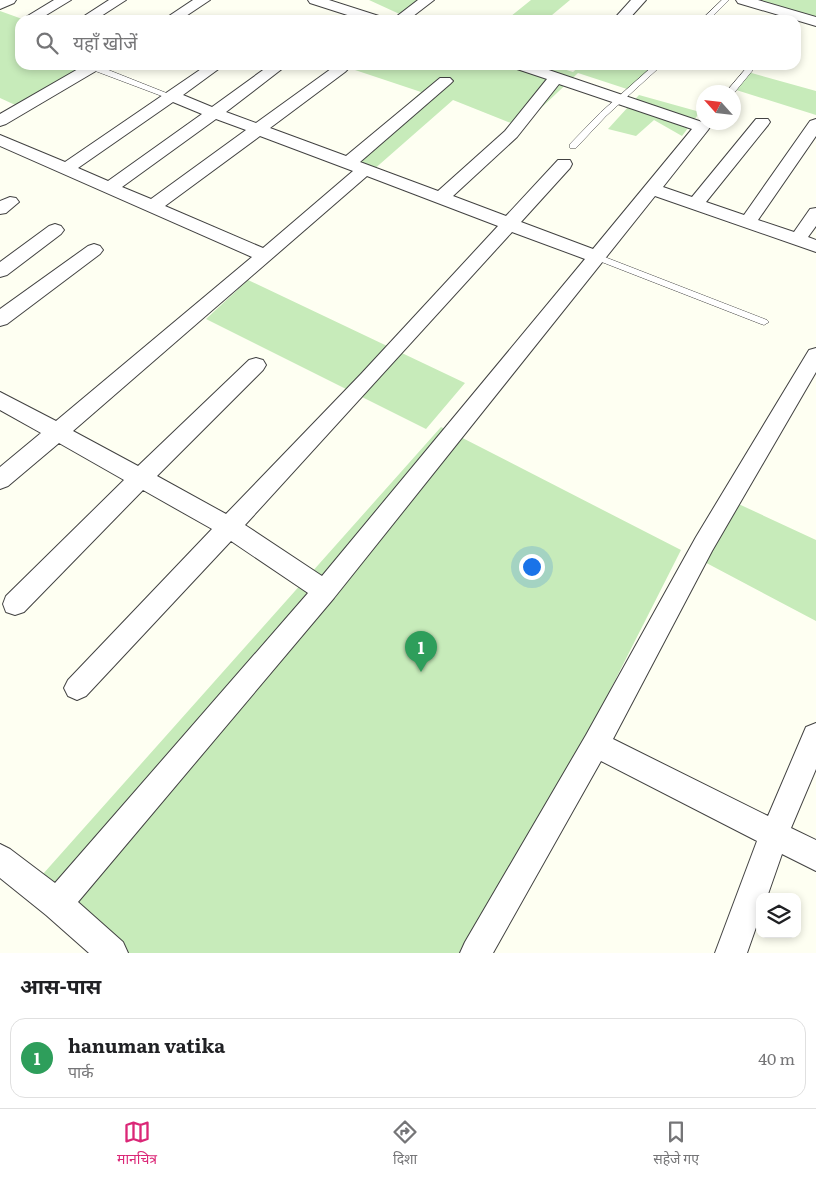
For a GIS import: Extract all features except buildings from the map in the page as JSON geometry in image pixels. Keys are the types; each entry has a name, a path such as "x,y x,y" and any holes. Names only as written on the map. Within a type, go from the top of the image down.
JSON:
{"street":[{"path":"0,5 10,0"},
{"path":"37,15 64,0"},
{"path":"94,15 120,0"},
{"path":"178,0 199,3"},
{"path":"316,0 362,15"},
{"path":"406,15 427,0"},
{"path":"625,15 639,0"},
{"path":"743,0 784,15"},
{"path":"179,15 199,3"},
{"path":"801,20 816,22"},
{"path":"0,121 88,70"},
{"path":"66,169 209,70"},
{"path":"110,188 273,70"},
{"path":"152,207 339,70"},
{"path":"533,70 621,100 696,123"},
{"path":"440,198 511,134 556,78"},
{"path":"0,480 58,433 265,256 445,81"},
{"path":"170,96 597,257"},
{"path":"0,103 20,111"},
{"path":"695,204 762,122"},
{"path":"748,222 816,124"},
{"path":"57,904 325,591 700,130"},
{"path":"0,140 265,256"},
{"path":"77,688 368,380 564,164"},
{"path":"652,189 816,246"},
{"path":"798,240 816,213"},
{"path":"0,271 55,230"},
{"path":"0,319 94,250"},
{"path":"476,953 596,744 704,544 816,355"},
{"path":"16,604 140,478 256,365"},
{"path":"0,400 228,526 325,591"},
{"path":"731,953 774,835 816,736"},
{"path":"596,744 816,856"},
{"path":"0,859 57,904 112,953"}],"lane":[{"path":"710,15 726,0"},
{"path":"105,70 170,96"},
{"path":"573,146 592,123 621,100 653,70"},
{"path":"736,85 749,70"},
{"path":"597,257 764,322"}],"green space":[{"path":"369,0 429,0 409,15 402,15"},
{"path":"531,0 570,0 552,15 512,15"},
{"path":"736,0 816,0 816,23 801,19 801,15 788,15"},
{"path":"0,11 15,16 15,70 89,70 24,109 0,98"},
{"path":"355,70 566,70 573,72 575,70 649,70 630,90 578,73 521,127 453,100 372,171 349,157 421,92"},
{"path":"748,72 816,91 816,115 741,92 741,85 737,85"},
{"path":"639,95 696,111 696,117 682,136 654,120 636,136 608,129"},
{"path":"248,280 465,383 426,429 206,319"},
{"path":"441,427 681,550 558,793 459,953 124,953 35,883"},
{"path":"730,500 816,540 816,621 697,558"}],"place":[{"name":"hanuman vatika","path":"421,672"}]}
